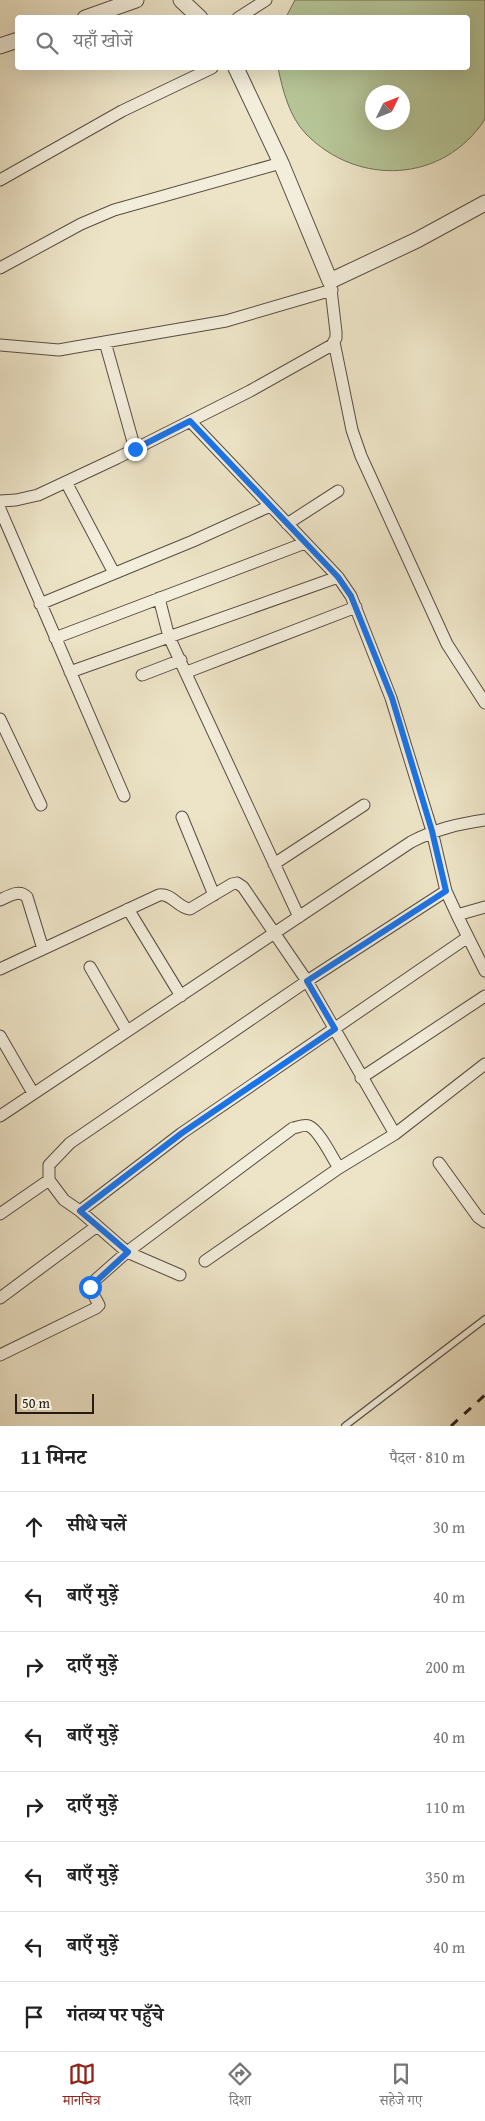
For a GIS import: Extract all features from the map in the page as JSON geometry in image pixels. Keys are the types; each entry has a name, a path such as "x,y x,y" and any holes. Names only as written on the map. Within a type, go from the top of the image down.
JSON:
{"street":[{"path":"93,15 136,0"},
{"path":"181,0 197,15"},
{"path":"243,15 266,0"},
{"path":"0,46 15,41"},
{"path":"0,180 122,111 208,70"},
{"path":"237,70 281,163 331,286 336,332 334,342 352,430 361,456 447,644 485,703"},
{"path":"0,268 81,224 114,210 281,163"},
{"path":"0,345 59,350 226,321 331,286 485,203"},
{"path":"105,342 135,449"},
{"path":"0,501 26,498 66,482 250,391 332,346 334,342"},
{"path":"190,421 338,577 356,607 392,698 432,831 446,891 485,971"},
{"path":"66,482 114,573"},
{"path":"287,524 338,491"},
{"path":"40,604 270,506"},
{"path":"0,510 124,796"},
{"path":"55,638 305,543"},
{"path":"70,672 338,577"},
{"path":"159,598 169,637 300,917"},
{"path":"187,672 356,607"},
{"path":"142,675 181,660"},
{"path":"0,719 41,805"},
{"path":"274,864 364,805"},
{"path":"182,817 214,895"},
{"path":"0,1116 411,842 432,831 450,825 485,820"},
{"path":"0,969 163,894 183,908 190,910 232,884 240,885 276,933 307,981 395,1134"},
{"path":"180,1275 128,1252 80,1211 64,1200 49,1180 49,1165 70,1143 307,981 446,891"},
{"path":"0,900 18,893 23,894 27,898 43,949"},
{"path":"457,915 485,907"},
{"path":"128,909 180,996"},
{"path":"80,1211 182,1133 468,937"},
{"path":"90,967 127,1031"},
{"path":"362,1078 485,996"},
{"path":"0,1036 33,1093"},
{"path":"205,1261 339,1168 395,1134 485,1064"},
{"path":"0,1356 98,1307 91,1284 128,1252 293,1128 302,1125 309,1126 316,1132 339,1168"},
{"path":"440,1163 478,1217 485,1222"},
{"path":"0,1214 49,1180"},
{"path":"0,1298 97,1226"}],"lane":[{"path":"345,1426 485,1320"}],"green space":[{"path":"295,0 485,0 485,119 468,140 447,156 424,166 400,170 375,169 350,163 327,151 306,134 291,111 279,70 470,70 470,15 287,15"}],"railway":[{"path":"451,1426 485,1395"}],"route":[{"path":"90,1287 92,1283 128,1252 80,1211 182,1133 335,1029 307,981 446,891 432,831 392,698 371,643 345,586 190,421 135,449"}]}
